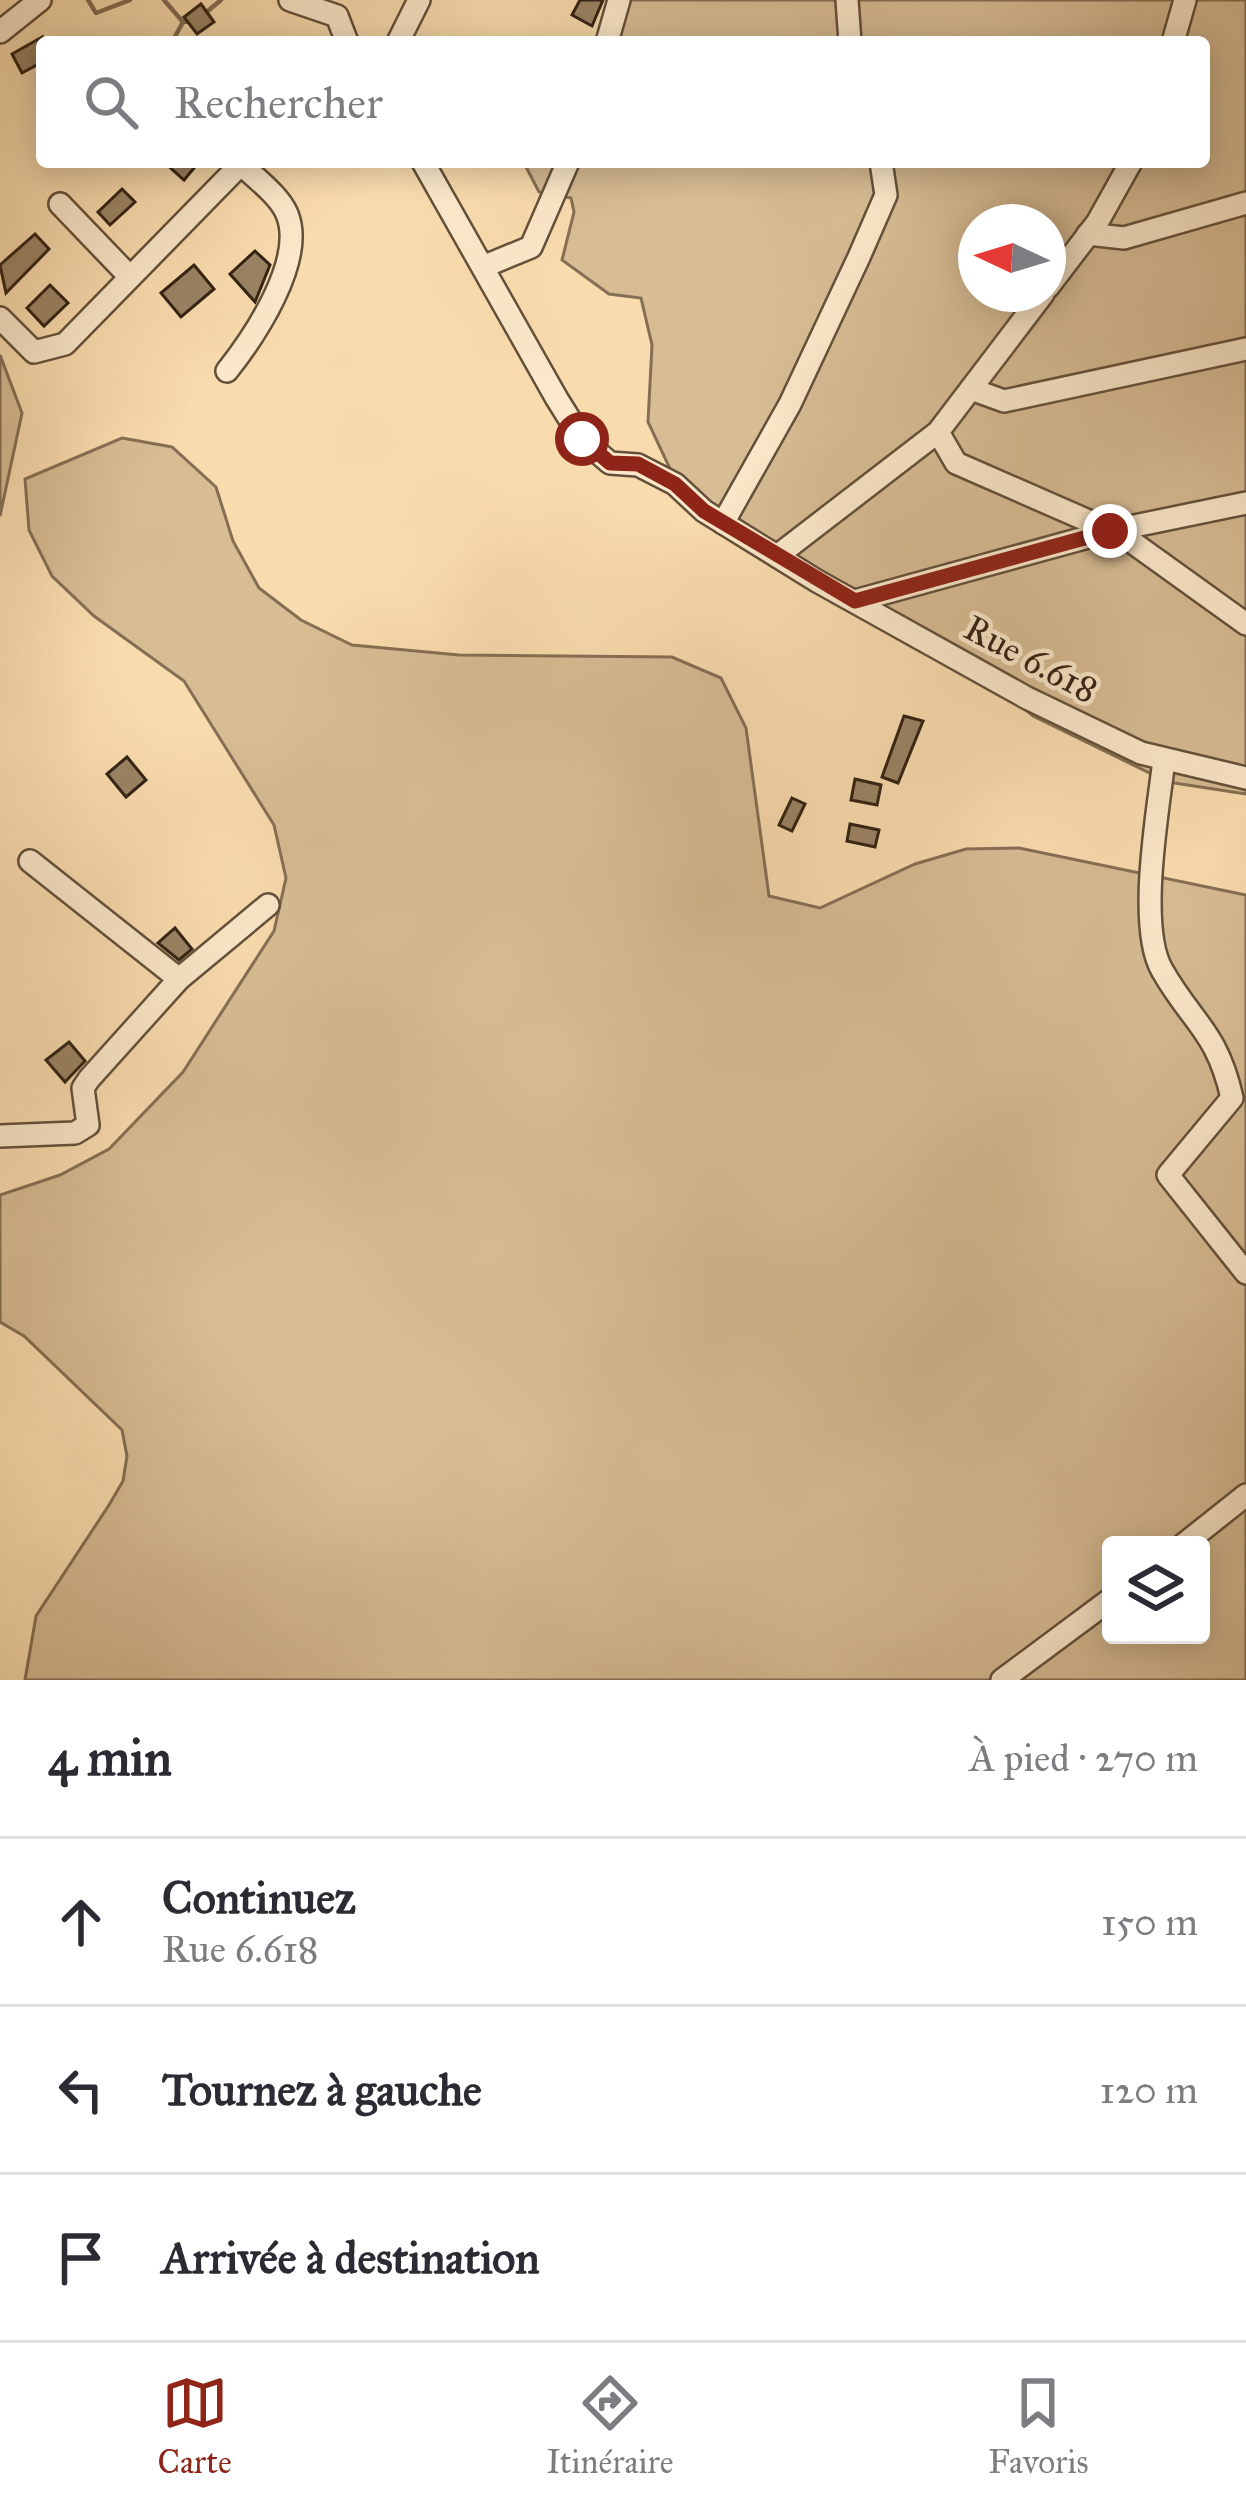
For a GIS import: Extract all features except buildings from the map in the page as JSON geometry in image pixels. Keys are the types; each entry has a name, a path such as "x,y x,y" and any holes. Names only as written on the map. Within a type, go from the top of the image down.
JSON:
{"street":[{"path":"0,32 40,0"},
{"path":"290,0 335,8"},
{"path":"401,36 419,0"},
{"path":"609,36 619,0"},
{"path":"847,0 850,36"},
{"path":"1175,36 1185,0"},
{"path":"0,318 24,346 34,352 51,352 237,168"},
{"path":"227,371 266,322 288,246 290,218 247,168"},
{"name":"Rue 6.618","path":"427,168 582,439 610,463 638,464 675,484 723,523 777,556 1028,698 1164,760 1246,778"},
{"path":"485,266 531,247 565,168"},
{"path":"723,523 790,404 859,257 886,195 882,168"},
{"path":"1066,264 1127,168"},
{"path":"1088,234 1124,238 1246,203"},
{"path":"60,204 130,277"},
{"path":"777,556 938,432 1030,312"},
{"path":"971,389 1004,401 1246,349"},
{"path":"938,432 956,464 1110,531 1246,624"},
{"path":"855,601 1110,531 1246,502"},
{"path":"1164,760 1149,889 1160,968 1223,1057 1232,1097 1168,1175 1246,1274"},
{"path":"30,861 179,979"},
{"path":"0,1136 76,1133 88,1125 91,1114 83,1088 179,979 268,905"},
{"path":"1195,1536 1246,1495"},
{"path":"1002,1680 1102,1606"}],"shaded area":[{"path":"622,0 1246,0 1246,794 1168,782 1033,716 998,687 716,510 672,473 648,422 652,345 641,298 609,294 562,260 574,212 571,198 539,192 527,168 1210,168 1210,36 604,36"},
{"path":"0,355 22,413 0,516"},
{"path":"122,438 172,447 216,487 233,541 259,588 301,620 352,645 459,655 672,657 721,678 746,728 769,896 820,908 915,864 966,849 1019,848 1246,895 1246,1680 25,1680 36,1616 123,1481 127,1456 122,1430 24,1336 0,1322 0,1195 60,1175 109,1149 183,1072 274,931 286,878 274,825 184,681 94,616 52,576 29,530 25,479"}],"waterway":[{"path":"88,0 96,13 130,0"},
{"path":"164,0 183,22"},
{"path":"203,15 221,0"},
{"path":"175,36 183,22 193,21"}],"route":[{"path":"582,439 610,463 638,464 675,484 704,511 855,601 1110,531"}]}
